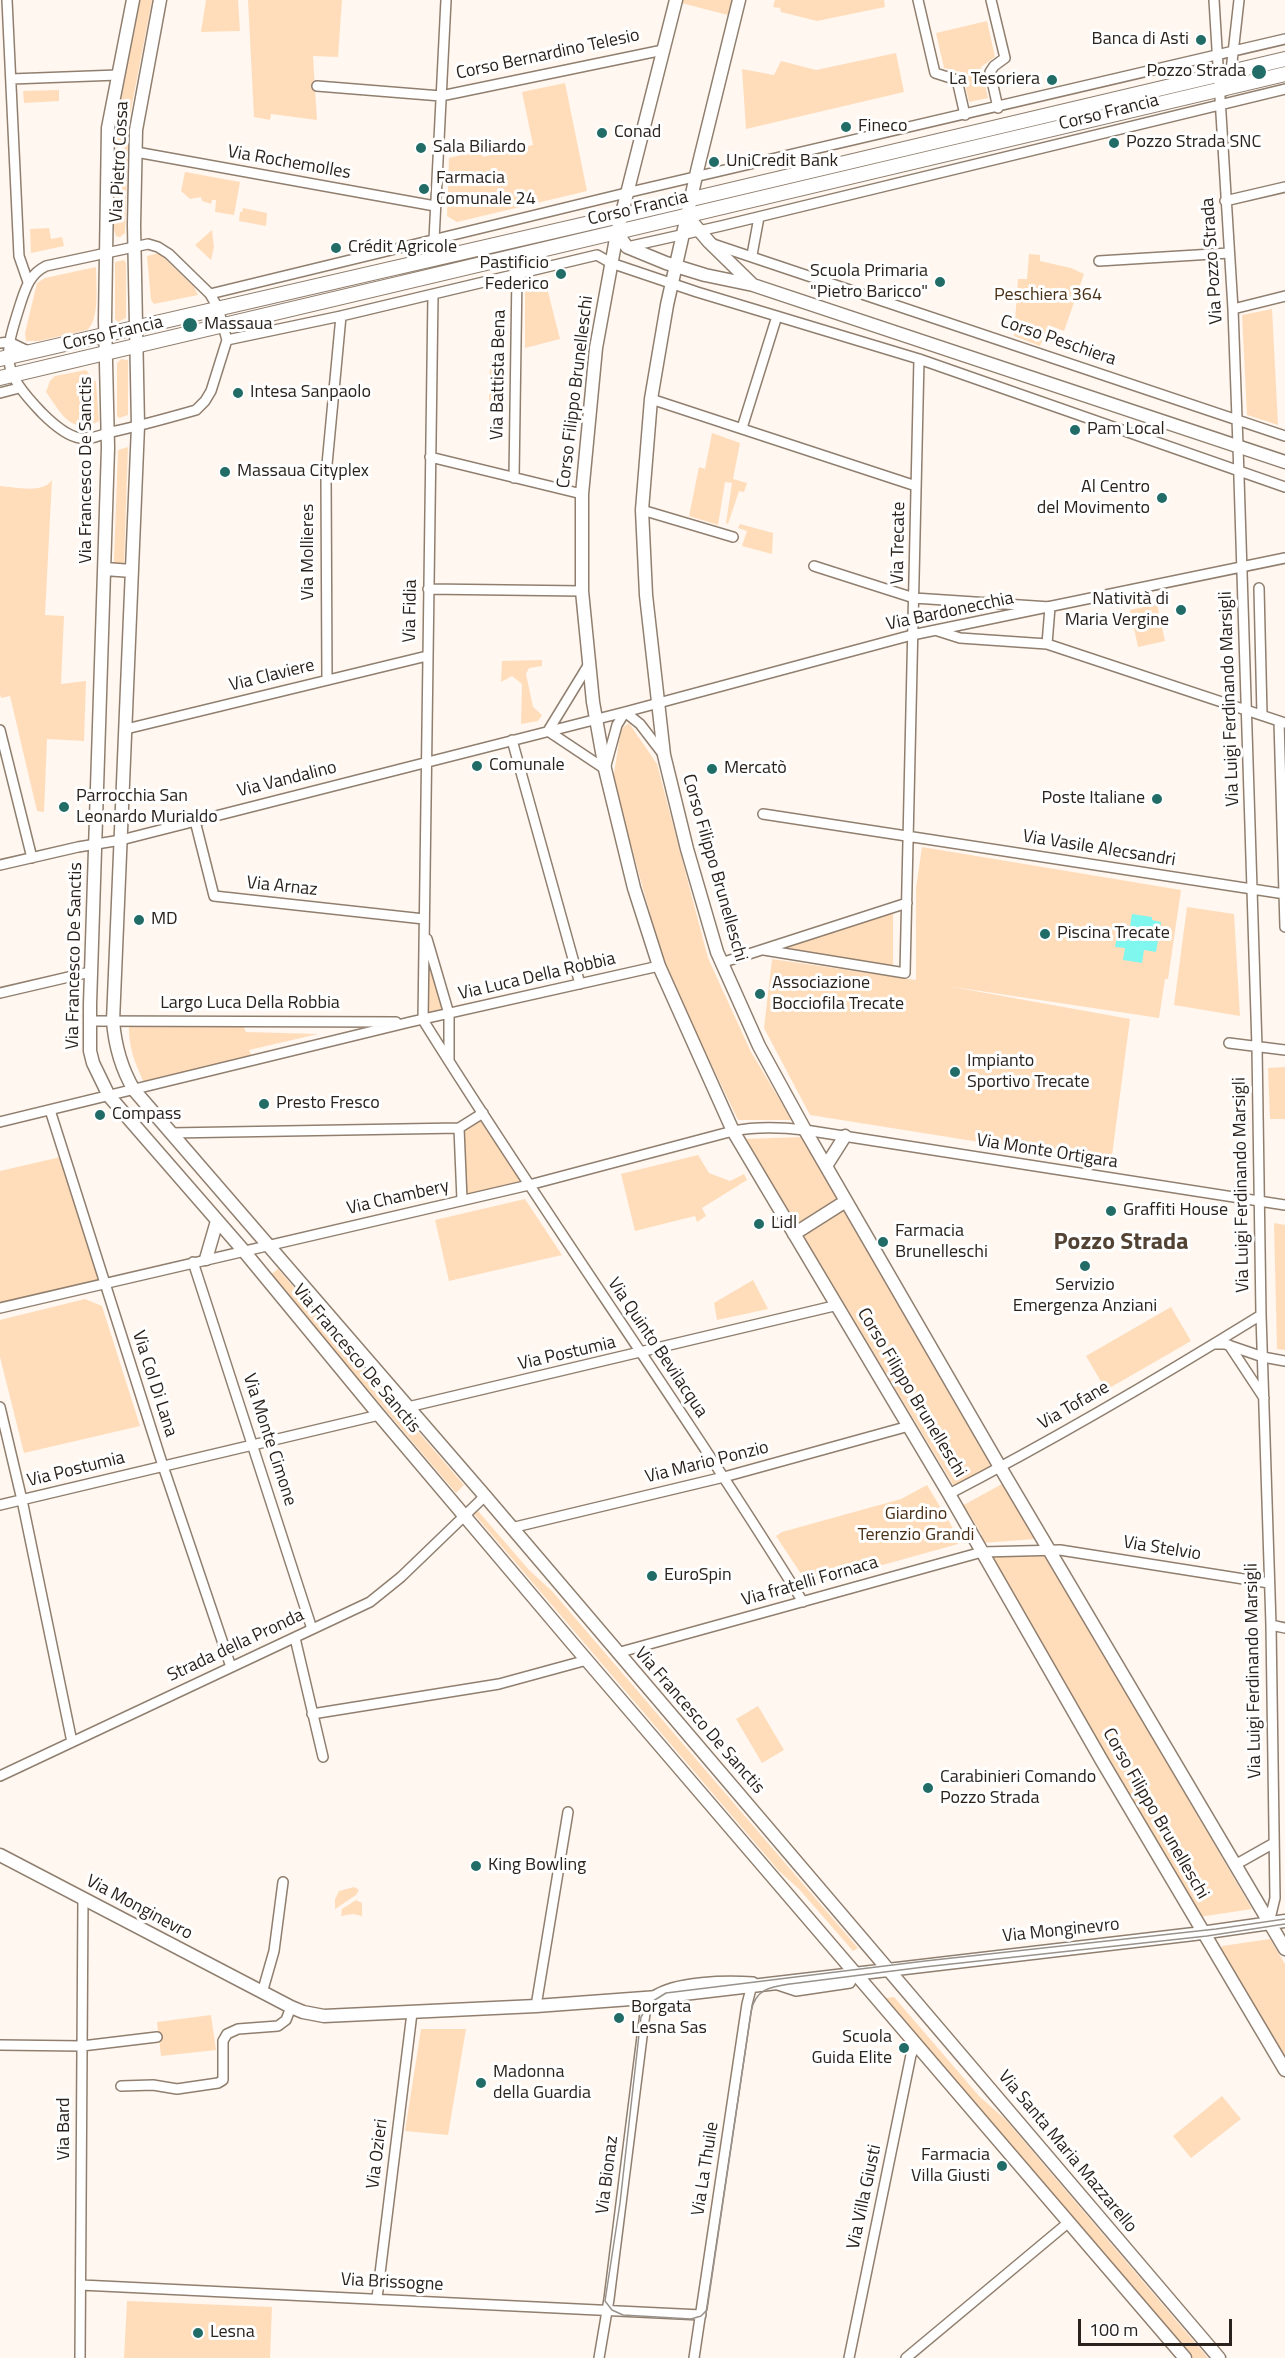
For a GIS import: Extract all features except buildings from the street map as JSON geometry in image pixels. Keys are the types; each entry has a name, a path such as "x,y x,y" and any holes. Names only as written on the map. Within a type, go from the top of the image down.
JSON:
{"main road":[{"name":"Via Pietro Cossa","path":"105,335 108,128 133,0"},
{"name":"Via Pietro Cossa","path":"137,328 134,247 139,108 160,0"},
{"name":"Corso Bernardino Telesio","path":"620,216 676,0"},
{"path":"739,0 687,216 709,242 753,285"},
{"name":"Corso Francia","path":"4,358 1285,59"},
{"name":"Corso Francia","path":"6,377 137,346 225,333 617,233 1285,74"},
{"path":"620,216 617,233 627,247 676,266 753,285 1285,462"},
{"name":"Corso Filippo Brunelleschi","path":"687,216 651,399 642,510 646,595 664,755 687,849 722,963 759,1046 805,1130 1000,1467 1285,1949"},
{"name":"Corso Filippo Brunelleschi","path":"617,233 596,348 582,494 582,591 596,719 605,769 634,888 659,966 733,1131 838,1305 1102,1761 1285,2070"},
{"name":"Via Francesco De Sanctis","path":"137,328 138,426 113,1021 118,1054 126,1078 888,1969"},
{"name":"Via Francesco De Sanctis","path":"105,335 107,433 105,569 90,972 90,1052 93,1063 109,1096 243,1250 379,1415 855,1973"},
{"path":"105,569 132,571"},
{"path":"826,1166 845,1136"},
{"path":"794,1234 846,1201"},
{"path":"206,1259 217,1221"},
{"name":"Via Monginevro","path":"0,1855 262,1993 303,2013 324,2016 536,2006 652,1997 1205,1933 1285,1921"},
{"path":"0,1861 16,1865"},
{"name":"Via Santa Maria Mazzarello","path":"888,1969 1219,2358"},
{"path":"855,1973 1185,2358"}],"street":[{"path":"7,0 19,256 28,282"},
{"path":"434,240 446,1 458,0"},
{"path":"918,0 935,73 957,80 965,115"},
{"path":"991,0 1005,58 990,72 998,108"},
{"name":"Via Pozzo Strada","path":"1214,0 1217,75 1222,89 1219,105 1233,309 1238,446"},
{"path":"1222,89 1231,71 1239,0"},
{"name":"Corso Francia","path":"210,294 626,193 998,108 1285,39"},
{"name":"Corso Bernardino Telesio","path":"317,86 441,96 663,50"},
{"name":"Via Pietro Cossa","path":"11,79 118,75"},
{"name":"Corso Francia","path":"627,247 1285,89"},
{"name":"Via Rochemolles","path":"136,152 435,206"},
{"path":"1225,201 1285,187"},
{"path":"752,255 759,217"},
{"name":"Corso Peschiera","path":"709,242 1285,436"},
{"path":"148,244 169,254 210,294 218,308 225,333 211,391 196,410 91,438 70,436 47,418 6,377 5,342 28,282 36,271 46,266 134,247 148,244"},
{"path":"1099,261 1229,253"},
{"name":"Corso Francia","path":"225,333 340,316 597,255 611,263"},
{"path":"611,263 672,284 919,359 1285,487"},
{"name":"Via Battista Bena","path":"514,478 517,274"},
{"path":"218,308 237,288"},
{"name":"Via Fidia","path":"423,1020 433,294"},
{"path":"1233,309 1285,296"},
{"name":"Via Mollieres","path":"327,680 326,475 340,316"},
{"path":"742,428 777,316"},
{"path":"5,342 30,352"},
{"name":"Via Trecate","path":"764,950 904,973 919,359"},
{"path":"0,393 19,388"},
{"path":"651,399 916,486"},
{"name":"Via Luigi Ferdinando Marsigli","path":"1238,446 1257,1047 1261,1315 1271,1626 1275,1898 1269,1923"},
{"path":"430,457 582,494"},
{"path":"642,510 733,537"},
{"name":"Via Bardonecchia","path":"625,712 912,635 1285,558"},
{"path":"814,566 914,598 1050,607 1047,644"},
{"path":"1258,588 1262,715"},
{"path":"428,589 582,591"},
{"path":"936,630 960,638 1047,644 1282,722 1285,927"},
{"name":"Via Claviere","path":"126,729 427,656"},
{"path":"589,664 548,731 605,769"},
{"name":"Via Vandalino","path":"0,866 121,840 625,712"},
{"name":"Corso Filippo Brunelleschi","path":"605,769 617,725 625,712 640,723 664,755"},
{"path":"0,730 32,858"},
{"path":"512,740 580,984"},
{"path":"0,772 10,769"},
{"path":"764,814 907,835"},
{"name":"Via Arnaz","path":"195,820 214,896 424,924"},
{"name":"Via Vasile Alecsandri","path":"907,835 1284,894"},
{"path":"722,963 907,903"},
{"name":"Via Fidia","path":"424,924 449,1014"},
{"name":"Via Luca Della Robbia","path":"423,1020 659,966"},
{"path":"0,993 90,972"},
{"path":"449,1014 449,1060"},
{"name":"Largo Luca Della Robbia","path":"0,1122 423,1020"},
{"name":"Via Quinto Bevilacqua","path":"423,1020 529,1185 724,1477 803,1602"},
{"name":"Largo Luca Della Robbia","path":"90,1021 410,1022"},
{"path":"1229,1043 1285,1050"},
{"name":"Via Col Di Lana","path":"50,1110 163,1466 231,1667"},
{"path":"171,1133 459,1128 483,1113"},
{"name":"Via Chambery","path":"0,1308 529,1185 733,1131 776,1126 805,1130"},
{"path":"459,1128 462,1200"},
{"name":"Via Monte Ortigara","path":"805,1130 1285,1205"},
{"name":"Via Monte Cimone","path":"193,1262 312,1629"},
{"name":"Via Postumia","path":"408,1407 838,1305"},
{"name":"Via Tofane","path":"949,1494 1000,1467 1261,1315"},
{"path":"1214,1344 1229,1345 1263,1357 1285,1360"},
{"path":"1229,1345 1264,1398"},
{"path":"0,1407 22,1500 0,1505"},
{"name":"Via Postumia","path":"72,1742 22,1500 379,1415"},
{"name":"Via Mario Ponzio","path":"511,1528 724,1477 909,1426"},
{"path":"465,1515 485,1496"},
{"name":"Strada della Pronda","path":"0,1776 370,1602 401,1577 465,1515"},
{"name":"Via Stelvio","path":"1049,1549 1269,1583"},
{"name":"Via fratelli Fornaca","path":"617,1653 982,1552 1049,1549"},
{"path":"1271,1626 1285,1628"},
{"path":"295,1638 323,1757"},
{"path":"312,1714 499,1684 587,1660"},
{"path":"536,2006 568,1812"},
{"path":"1235,1865 1274,1843"},
{"path":"262,1993 274,1951 283,1882"},
{"name":"Via Bard","path":"80,2358 83,1899"},
{"name":"Via Monginevro","path":"1269,1923 1285,1914"},
{"name":"Via Monginevro","path":"652,1997 667,1989 731,1980 771,1983"},
{"name":"Via La Thuile","path":"694,2358 747,2004 753,1985"},
{"name":"Via Bionaz","path":"599,2358 645,2013 652,1997"},
{"path":"121,2086 153,2085 177,2089 218,2083 223,2080 223,2041 227,2034 237,2029 278,2026 286,2020 291,2007"},
{"name":"Via Ozieri","path":"377,2298 412,2013"},
{"path":"0,2045 82,2046 157,2037"},
{"name":"Via Villa Giusti","path":"849,2358 911,2055 916,2045"},
{"path":"906,2358 1069,2222"},
{"name":"Via Brissogne","path":"81,2285 701,2315"}],"green space":[{"path":"140,0 152,0 129,120 125,233 120,237 116,236 114,229 116,126"},
{"path":"206,0 238,0 240,31 201,32"},
{"path":"248,0 342,0 338,57 313,56 317,120 271,114 270,120 254,117"},
{"path":"682,0 732,0 728,15 681,3"},
{"path":"775,0 884,0 885,7 817,21 781,12 780,8 773,7"},
{"path":"987,21 995,57 981,67 988,98 969,102 962,72 944,68 936,33"},
{"path":"896,53 904,92 746,129 742,69 774,75 781,61 816,70"},
{"path":"565,83 587,191 457,222 447,216 449,158 481,150 483,157 533,145 522,92"},
{"path":"59,90 59,101 24,103 23,91"},
{"path":"185,172 240,182 234,215 215,212 216,200 212,200 211,204 202,201 201,197 190,199 181,191"},
{"path":"243,208 267,213 266,226 239,221"},
{"path":"49,228 51,239 62,237 64,246 31,253 30,229"},
{"path":"212,230 214,247 211,260 195,245"},
{"path":"159,253 194,287 198,295 154,304 151,300 147,256"},
{"name":"Peschiera 364","path":"1029,254 1040,255 1040,261 1071,268 1084,274 1064,331 1048,325 1040,346 1014,336 1018,279 1027,279"},
{"path":"124,260 126,263 126,318 118,322 115,319 115,262"},
{"path":"96,267 96,310 87,330 39,341 26,341 25,333 37,283 45,278"},
{"path":"546,284 560,339 525,348 525,287"},
{"path":"1272,309 1278,425 1247,415 1242,315"},
{"path":"121,359 128,360 128,415 119,418 117,416 117,363"},
{"path":"490,361 504,361 504,404 489,404"},
{"path":"86,370 96,382 99,421 81,426 67,420 46,392 50,381 55,376"},
{"path":"712,433 740,443 733,479 747,483 744,492 739,491 728,524 726,523 732,483 725,482 718,525 689,516 699,467 705,469"},
{"path":"128,447 124,563 121,566 114,564 118,450"},
{"path":"52,480 45,615 64,616 61,684 86,681 84,741 47,739 44,812 37,811 10,696 1,698 0,694 0,486 36,488"},
{"path":"740,524 773,533 772,554 742,546 747,531 738,528"},
{"path":"1157,604 1165,641 1138,647 1130,610"},
{"path":"542,660 542,666 529,668 526,674 533,707 542,715 538,721 521,724 522,684 512,676 501,682 502,661"},
{"path":"629,723 657,764 708,958 751,1052 792,1120 738,1120 665,968 613,780 621,729"},
{"name":"Impianto Sportivo Trecate","path":"922,847 1181,890 1168,979 1165,979 1159,1018 947,986 1130,1019 1111,1163 810,1115 764,1028 772,959 916,980 916,888"},
{"path":"893,907 893,971 764,952"},
{"path":"1187,907 1234,914 1240,1016 1174,1005"},
{"path":"434,961 449,1014 423,1019 424,962"},
{"path":"240,1020 246,1032 318,1034 249,1050 254,1061 146,1087 133,1055 129,1021"},
{"path":"1285,1067 1285,1119 1270,1119 1268,1068"},
{"path":"483,1113 529,1185 462,1200 459,1129"},
{"path":"801,1137 991,1466 955,1488 745,1139"},
{"path":"698,1155 709,1173 730,1181 744,1174 747,1180 702,1208 706,1216 697,1222 695,1216 635,1231 621,1174"},
{"path":"65,1156 105,1283 0,1308 0,1171"},
{"path":"525,1199 562,1255 449,1281 435,1220"},
{"path":"1274,1223 1285,1225 1285,1350 1277,1349"},
{"path":"278,1269 464,1485 456,1493 270,1275"},
{"path":"753,1280 768,1309 717,1320 714,1303"},
{"path":"85,1299 102,1306 140,1426 24,1453 0,1357 0,1320"},
{"path":"1171,1307 1191,1341 1106,1390 1086,1356"},
{"path":"1002,1484 1035,1539 982,1543 977,1536 982,1535 968,1512 962,1512 960,1507"},
{"name":"Giardino Terenzio Grandi","path":"927,1485 960,1540 958,1544 811,1585 807,1583 776,1536 782,1532 901,1499"},
{"path":"478,1511 529,1570 552,1591 858,1948 853,1951 799,1889 779,1871 474,1514"},
{"path":"991,1556 1046,1556 1252,1909 1199,1917"},
{"path":"758,1706 784,1750 762,1763 736,1719"},
{"path":"354,1887 359,1890 356,1895 335,1909 335,1899 339,1891"},
{"path":"356,1900 362,1903 362,1916 353,1914 341,1916 342,1909"},
{"path":"1270,1939 1285,1964 1285,2063 1221,1952 1222,1946"},
{"path":"894,1997 979,2096 1005,2119 1208,2358 1192,2358 885,1998"},
{"path":"211,2015 216,2050 161,2056 157,2022"},
{"path":"421,2029 466,2029 448,2135 405,2131"},
{"path":"1222,2096 1241,2119 1191,2158 1173,2136"},
{"name":"Lesna","path":"127,2301 272,2307 270,2358 124,2358"}],"water":[{"path":"1132,914 1152,917 1152,920 1161,922 1156,952 1144,950 1142,963 1123,960 1125,948 1115,947 1118,931 1129,933"}],"tram line":[{"path":"1285,1919 666,1993 650,2003 641,2017 620,2203 605,2301 612,2310 623,2315 691,2319 701,2316 707,2310 751,2012 756,1998 764,1990 776,1986 924,1967 1207,1936 1285,1924"}],"place":[{"name":"Banca di Asti","path":"1201,40"},
{"name":"Pozzo Strada","path":"1259,72"},
{"name":"La Tesoriera","path":"1052,80"},
{"name":"Fineco","path":"846,127"},
{"name":"Conad","path":"602,133"},
{"name":"Pozzo Strada SNC","path":"1114,143"},
{"name":"Sala Biliardo","path":"421,148"},
{"name":"UniCredit Bank","path":"714,162"},
{"name":"Farmacia Comunale 24","path":"424,189"},
{"name":"Crédit Agricole","path":"336,248"},
{"name":"Pastificio Federico","path":"561,274"},
{"name":"Scuola Primaria \"Pietro Baricco\"","path":"940,282"},
{"name":"Massaua","path":"190,325"},
{"name":"Intesa Sanpaolo","path":"238,393"},
{"name":"Pam Local","path":"1075,430"},
{"name":"Massaua Cityplex","path":"225,472"},
{"name":"Al Centro del Movimento","path":"1162,498"},
{"name":"Natività di Maria Vergine","path":"1181,610"},
{"name":"Comunale","path":"477,766"},
{"name":"Mercatò","path":"712,769"},
{"name":"Poste Italiane","path":"1157,799"},
{"name":"Parrocchia San Leonardo Murialdo","path":"64,807"},
{"name":"MD","path":"139,920"},
{"name":"Piscina Trecate","path":"1045,934"},
{"name":"Associazione Bocciofila Trecate","path":"760,994"},
{"name":"Impianto Sportivo Trecate","path":"955,1072"},
{"name":"Presto Fresco","path":"264,1104"},
{"name":"Compass","path":"100,1115"},
{"name":"Graffiti House","path":"1111,1211"},
{"name":"Lidl","path":"759,1224"},
{"name":"Farmacia Brunelleschi","path":"883,1242"},
{"name":"Servizio Emergenza Anziani","path":"1085,1266"},
{"name":"EuroSpin","path":"652,1576"},
{"name":"Carabinieri Comando Pozzo Strada","path":"928,1788"},
{"name":"King Bowling","path":"476,1866"},
{"name":"Borgata Lesna Sas","path":"619,2018"},
{"name":"Scuola Guida Elite","path":"904,2048"},
{"name":"Madonna della Guardia","path":"481,2083"},
{"name":"Farmacia Villa Giusti","path":"1002,2166"},
{"name":"Lesna","path":"198,2333"}],"district":[{"name":"Pozzo Strada","path":"1121,1243"}]}
